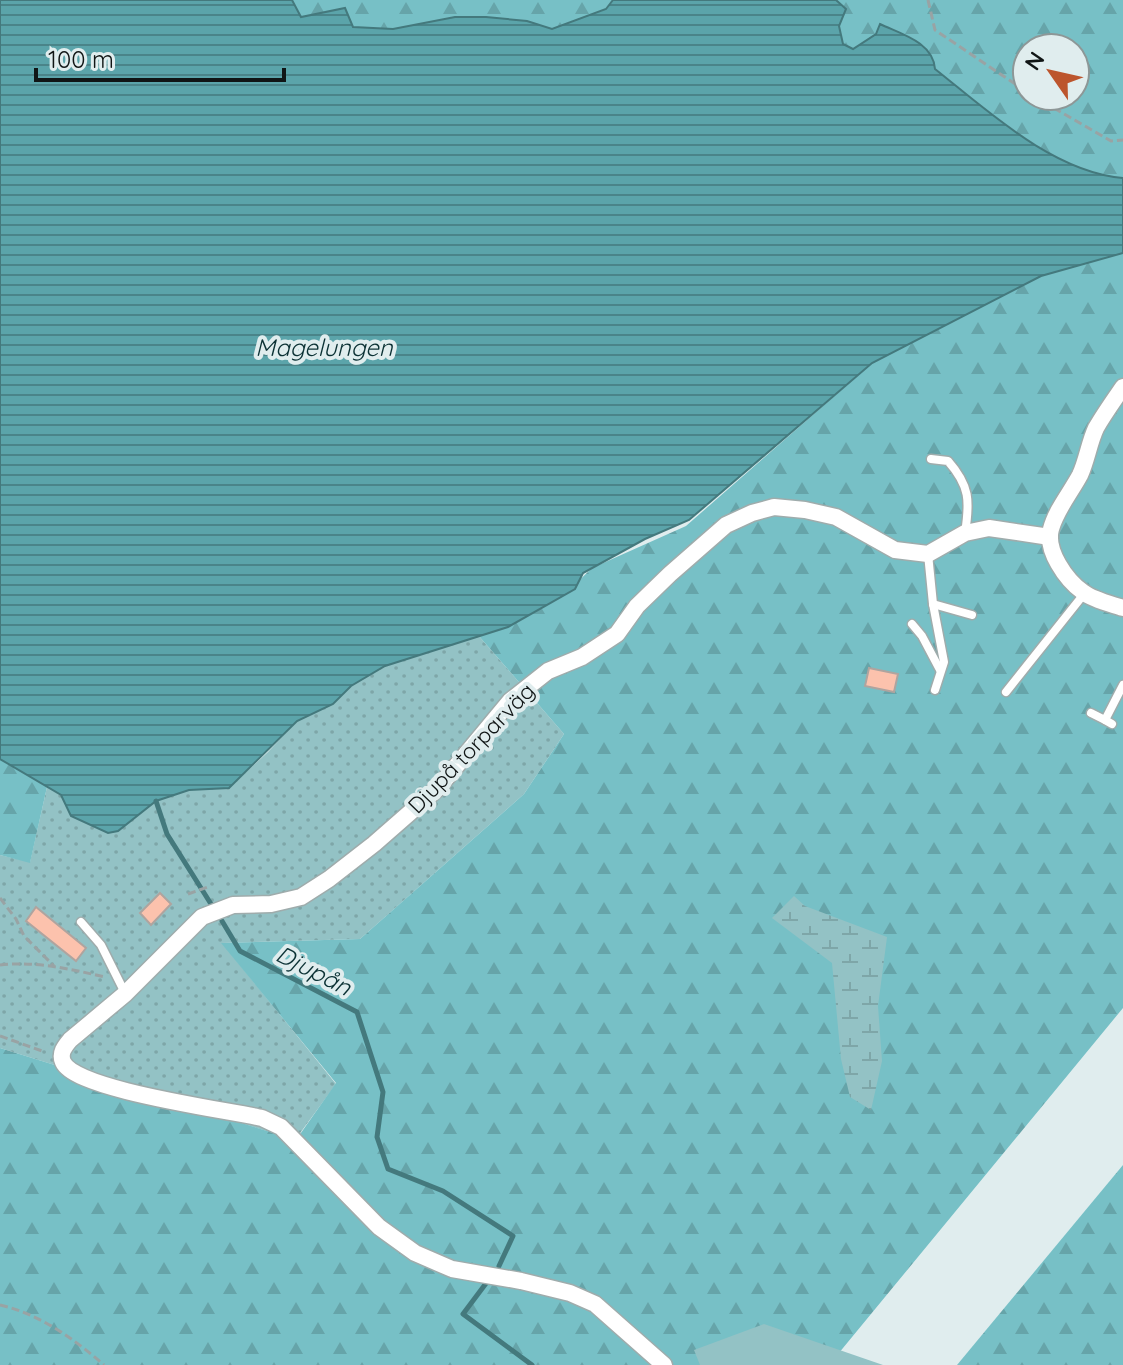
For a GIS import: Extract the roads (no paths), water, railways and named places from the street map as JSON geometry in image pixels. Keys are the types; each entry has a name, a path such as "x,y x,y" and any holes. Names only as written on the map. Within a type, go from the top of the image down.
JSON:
{"street":[{"path":"1123,387 1095,430 1082,472 1050,530 1050,545 1068,578 1084,594 1123,608"},
{"name":"Djupå torparväg","path":"664,1365 595,1304 570,1293 521,1281 452,1269 415,1253 379,1227 281,1127 262,1118 114,1089 86,1080 73,1073 61,1058 63,1049 202,917 233,905 271,904 301,897 363,853 438,788 510,701 548,671 582,657 617,634 648,595 726,525 774,507 805,510 836,517 895,550 928,554"},
{"path":"928,554 965,533 989,528 1050,537"}],"lane":[{"path":"931,459 948,461 961,476 970,502 965,533"},
{"path":"928,554 944,662 935,690"},
{"path":"1006,692 1084,594"},
{"path":"933,604 972,615"},
{"path":"912,624 940,670"},
{"path":"1091,713 1108,722 1123,685"},
{"path":"81,922 101,945 123,991"}],"water":[{"name":"Magelungen","path":"0,0 292,0 301,17 345,8 353,27 393,29 455,17 486,17 527,21 552,29 606,9 613,0 836,0 846,9 839,26 843,44 853,49 876,34 880,24 906,36 929,52 935,69 1023,137 1072,164 1123,178 1123,253 1041,276 872,363 689,520 645,539 583,573 575,589 508,627 385,666 351,686 333,704 297,721 229,788 189,790 156,801 118,831 108,833 71,816 61,795 0,759"}],"waterway":[{"name":"Djupån","path":"156,801 167,834 211,904"},
{"name":"Djupån","path":"222,921 240,951 357,1012 383,1092 377,1137 388,1169 443,1191 513,1236 499,1266"},
{"name":"Djupån","path":"487,1282 463,1314 532,1365"}]}
